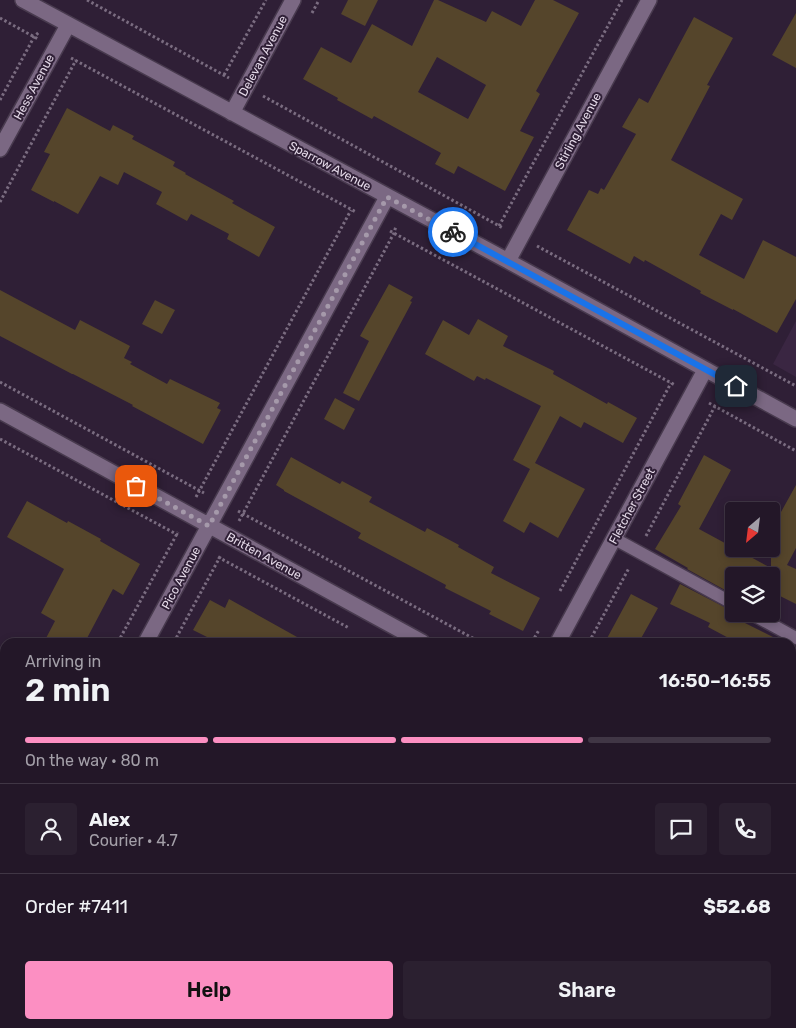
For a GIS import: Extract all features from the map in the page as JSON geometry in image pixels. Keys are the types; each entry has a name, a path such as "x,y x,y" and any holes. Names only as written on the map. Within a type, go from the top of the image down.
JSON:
{"street":[{"name":"Sparrow Avenue","path":"23,0 508,261 796,419"},
{"name":"Delevan Avenue","path":"232,113 293,0"},
{"name":"Stirling Avenue","path":"508,261 649,0"},
{"name":"Hess Avenue","path":"0,149 68,25"},
{"name":"Pico Avenue","path":"148,638 387,197"},
{"name":"Fletcher Street","path":"560,638 705,370"},
{"name":"Britten Avenue","path":"0,411 415,638"}],"lane":[{"path":"614,538 725,599"},
{"path":"767,622 796,638"}],"path":[{"path":"87,0 796,386"},
{"path":"224,75 266,0"},
{"path":"499,226 622,0"},
{"path":"0,18 796,451"},
{"path":"0,202 76,60"},
{"path":"176,638 394,233 411,177"},
{"path":"120,638 351,210"},
{"path":"555,599 671,383"},
{"path":"591,638 714,406"},
{"path":"534,638 542,625"}],"shaded area":[{"path":"796,321 796,377 773,364"}],"building":[{"path":"348,0 378,0 365,26 341,14"},
{"path":"434,0 438,0 486,22 492,11 521,26 535,0 553,0 579,13 536,91 540,94 520,131 534,137 505,191 458,166 454,174 435,164 441,153 374,116 372,119 303,79 321,47 351,63 372,24 412,46","holes":["437,57 486,85 468,119 418,92"]},
{"path":"796,13 796,68 772,55"},
{"path":"694,17 733,38 707,85 710,86 671,160 743,199 732,220 721,214 699,255 744,279 763,240 796,257 796,299 777,333 700,293 701,291 645,260 644,262 634,256 630,264 567,230 589,190 598,194 601,188 604,190 636,134 622,127 639,98 648,103"},
{"path":"67,108 110,131 113,125 134,136 132,139 175,162 173,166 185,174 234,201 232,203 275,227 259,257 227,239 229,234 191,214 187,221 156,204 162,192 124,172 118,185 100,176 78,214 31,190 50,154 44,152"},
{"path":"389,284 413,297 410,301 412,302 359,401 343,393 369,341 360,336"},
{"path":"0,290 75,330 80,320 130,346 124,358 132,362 130,364 167,384 170,379 220,403 217,408 221,410 203,444 133,405 0,336"},
{"path":"155,300 175,310 162,334 142,324"},
{"path":"478,319 508,336 503,346 554,371 553,374 607,404 608,402 637,418 623,443 584,422 581,428 560,416 535,463 585,489 558,538 530,522 524,533 503,521 530,469 513,460 541,406 486,378 485,380 477,376 474,381 425,354 443,320 469,335"},
{"path":"335,398 355,409 344,430 324,419"},
{"path":"704,455 731,470 699,529 725,543 725,558 753,558 769,567 725,567 725,590 655,549 681,506 678,504"},
{"path":"291,457 340,484 342,481 372,497 369,502 425,532 427,528 459,545 458,547 494,567 491,573 540,598 523,631 489,614 491,611 445,588 446,585 358,538 361,533 276,485"},
{"path":"796,485 796,548 787,565 796,569 796,604 780,596 780,567 771,567 771,558 780,558 780,514"},
{"path":"27,501 101,539 100,541 140,564 123,595 113,589 87,638 46,638 55,621 41,613 64,569 7,537"},
{"path":"680,584 725,607 725,622 743,622 775,638 729,638 708,627 710,623 670,604"},
{"path":"631,594 658,608 641,638 607,638"},
{"path":"229,599 299,638 209,638 193,630 210,600 225,608"}],"way so far":[{"path":"136,486 209,526 387,197 453,232"}],"route":[{"path":"453,232 736,386"}]}
